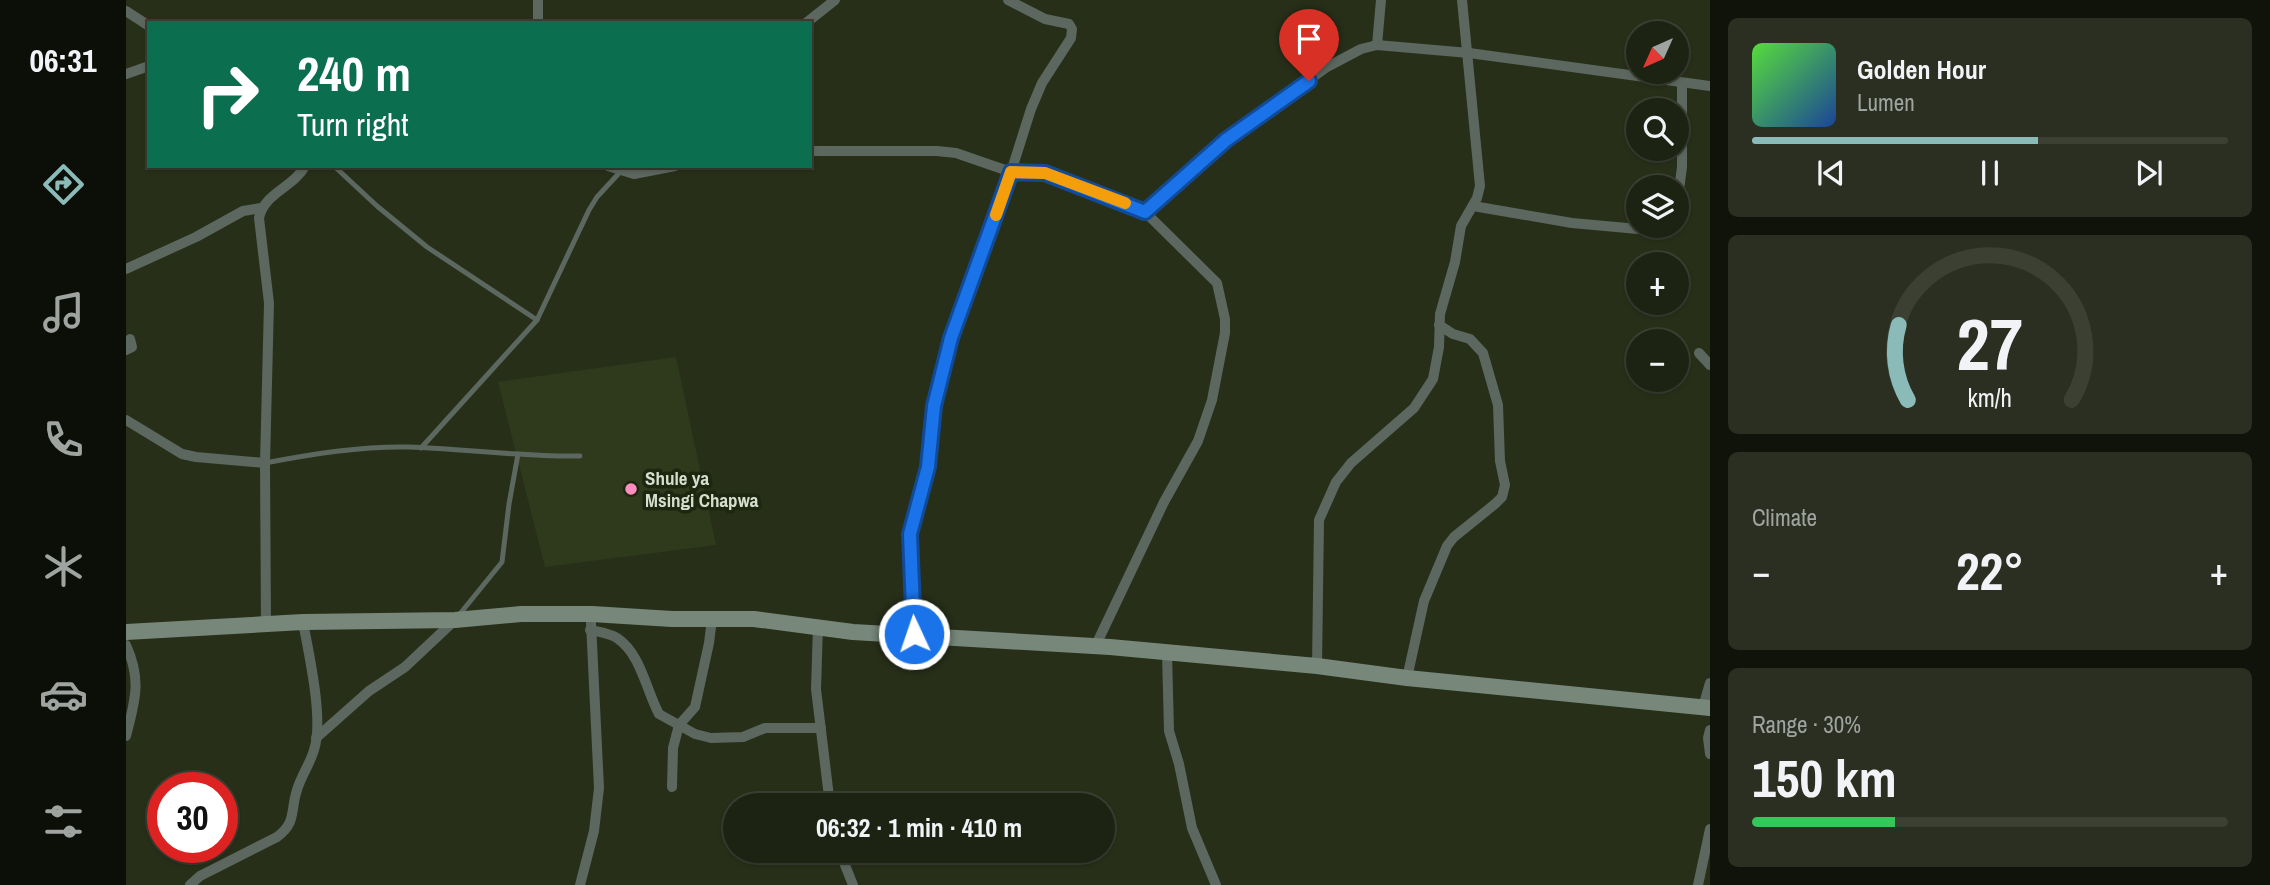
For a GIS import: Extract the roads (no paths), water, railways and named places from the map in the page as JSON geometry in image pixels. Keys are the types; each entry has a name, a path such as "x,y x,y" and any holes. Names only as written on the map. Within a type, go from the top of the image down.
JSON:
{"street":[{"path":"538,0 538,21"},
{"path":"809,21 835,0"},
{"path":"914,634 910,534 928,467 934,406 951,338 1042,83 1071,38 1072,29 1069,24 1045,19 1007,0"},
{"path":"1377,45 1381,0"},
{"path":"1317,666 1319,520 1325,502 1351,463 1414,408 1433,379 1439,347 1439,325 1461,226 1473,206 1479,186 1469,53 1462,0"},
{"path":"126,11 147,25"},
{"path":"1145,212 1226,140 1328,67 1361,49 1377,45 1469,53 1626,75"},
{"path":"126,74 147,67"},
{"path":"1681,175 1682,84"},
{"path":"1689,84 1710,86"},
{"path":"812,151 937,151 967,156 1011,172 1045,173 1145,212 1217,283 1225,319 1225,333 1212,400 1198,441 1164,502 1095,647"},
{"path":"267,625 265,463 269,303 259,231 261,208 270,198 294,182 304,168"},
{"path":"613,168 634,174 665,168"},
{"path":"1473,206 1572,223 1626,228"},
{"path":"126,269 196,237 243,211 261,208"},
{"path":"1407,678 1423,601 1447,546 1502,497 1505,485 1500,461 1498,405 1483,353 1469,339 1453,334 1439,325"},
{"path":"1699,353 1710,365"},
{"path":"126,420 182,454 265,463"},
{"path":"126,632 303,622 455,620 522,614 591,622 754,619 853,632 1095,647 1317,666 1407,678 1707,708 1710,684"},
{"path":"672,787 673,748 679,725 695,707 712,619"},
{"path":"316,738 369,691 405,667 455,620"},
{"path":"190,885 200,876 277,837 292,822 297,789 315,748 318,717 303,622"},
{"path":"591,622 626,647 647,681 659,714 695,734 711,738 743,737 765,728 821,728"},
{"path":"580,885 594,831 599,788 591,622"},
{"path":"818,626 816,689 829,793"},
{"path":"126,645 136,673 137,688 126,736"},
{"path":"1167,653 1169,730 1192,828 1216,885"},
{"path":"1710,730 1710,754"},
{"path":"1698,885 1710,829"},
{"path":"844,863 853,885"}],"lane":[{"path":"336,168 427,247 537,320"},
{"path":"421,448 537,320 589,210 621,171"},
{"path":"265,463 366,448 580,456"},
{"path":"455,620 502,562 518,454"}],"place":[{"name":"Shule ya Msingi Chapwa","path":"631,489"}]}
